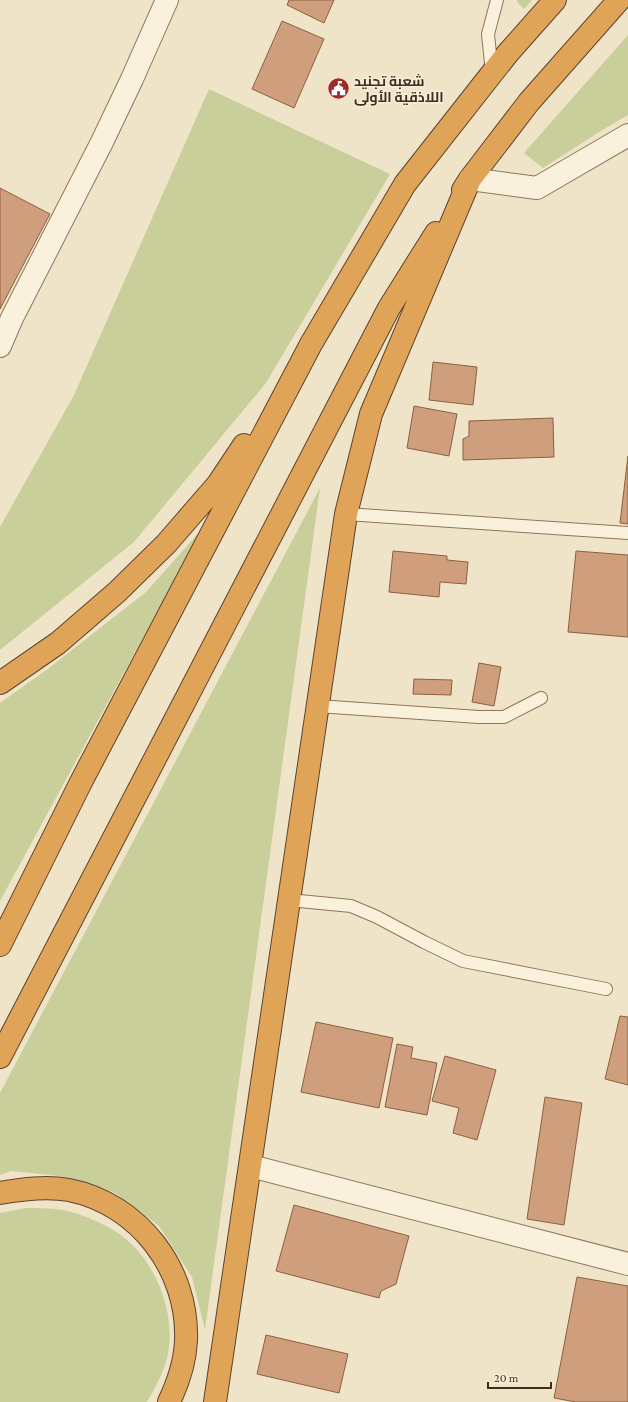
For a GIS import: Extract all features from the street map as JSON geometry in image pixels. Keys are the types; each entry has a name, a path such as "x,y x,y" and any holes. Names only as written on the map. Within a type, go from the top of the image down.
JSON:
{"highway":[{"path":"0,945 81,782 311,344 405,184 492,74 555,0"},
{"path":"0,1057 389,308 470,179 529,102 619,0"},
{"path":"215,1402 346,514 371,414 470,179"},
{"path":"0,683 58,643 117,592 166,544 218,484 311,344"},
{"path":"0,1193 22,1189 46,1188 70,1190 92,1197 114,1207 133,1220 149,1236 163,1254 174,1274 182,1296 186,1318 186,1341 183,1364 177,1386 169,1402"}],"street":[{"path":"0,346 12,318 105,135 167,0"},
{"path":"470,179 537,188 628,135"},
{"path":"251,1166 628,1264"}],"lane":[{"path":"492,74 488,34 497,0"},
{"path":"346,514 628,533"},
{"path":"317,706 479,717 504,717 541,698"},
{"path":"289,900 351,906 378,916 424,942 463,961 606,989"}],"green space":[{"path":"517,0 532,0 524,9 517,2"},
{"path":"628,35 628,115 543,168 524,153"},
{"path":"209,89 390,174 266,383 134,542 0,650 0,527 74,395"},
{"path":"320,488 205,1330 192,1277 159,1226 113,1192 60,1176 11,1171 0,1175 0,1093"},
{"path":"202,529 0,901 0,703 49,668 146,592"},
{"path":"25,1208 64,1210 103,1224 127,1240 148,1264 156,1278 167,1310 169,1343 167,1358 163,1370 147,1402 0,1402 0,1213"}],"building":[{"path":"289,0 334,0 324,23 287,5"},
{"path":"282,21 324,39 294,108 252,89"},
{"path":"0,188 50,214 0,309"},
{"path":"433,362 477,367 473,405 429,400"},
{"path":"414,406 457,414 449,456 407,448"},
{"path":"553,418 554,457 463,460 463,439 469,436 469,421"},
{"path":"628,456 628,524 620,523"},
{"path":"393,551 447,556 447,560 468,562 466,584 440,582 439,597 389,592"},
{"path":"576,551 628,555 628,637 568,632"},
{"path":"479,663 501,667 494,706 472,702"},
{"path":"414,679 452,680 451,695 413,694"},
{"path":"620,1016 628,1017 628,1085 605,1079"},
{"path":"316,1022 393,1038 379,1108 301,1092"},
{"path":"397,1044 413,1047 411,1058 437,1063 427,1115 385,1107"},
{"path":"445,1056 496,1070 477,1140 453,1133 459,1108 432,1101"},
{"path":"545,1097 582,1103 564,1225 527,1219"},
{"path":"294,1205 409,1236 396,1284 381,1291 379,1298 276,1271"},
{"path":"577,1277 628,1286 628,1402 576,1402 554,1398"},
{"path":"266,1335 348,1354 339,1393 257,1374"}],"place":[{"name":"شعبة تجنيد اللاذقية الأولى","path":"339,89"}]}
